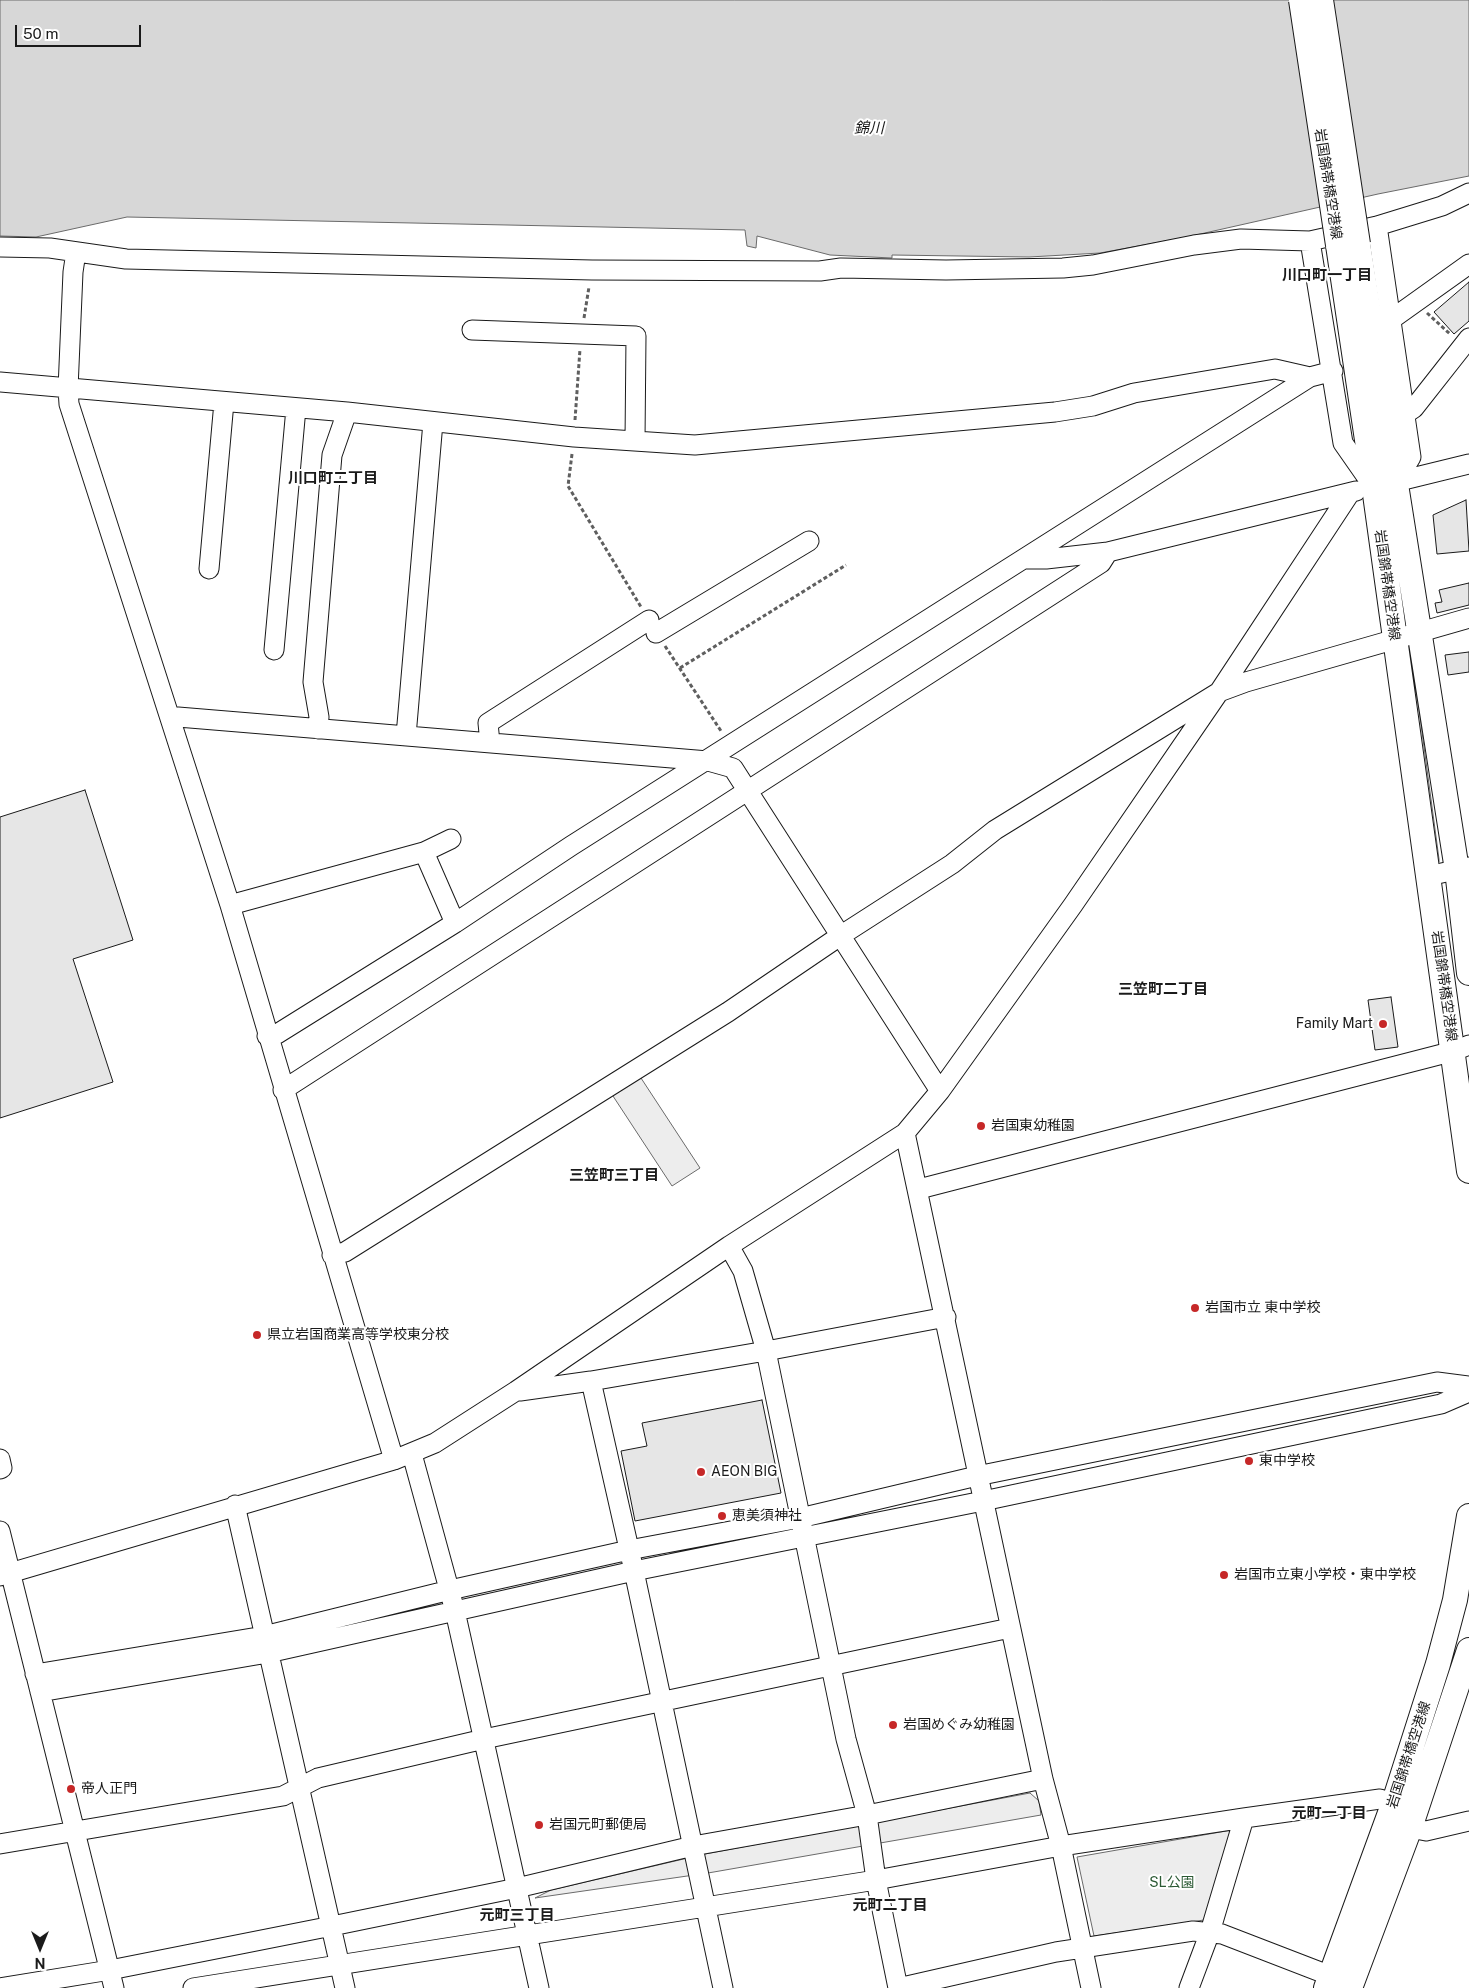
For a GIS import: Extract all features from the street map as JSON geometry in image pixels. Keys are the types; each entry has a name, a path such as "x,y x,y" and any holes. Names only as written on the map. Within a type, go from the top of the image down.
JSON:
{"main road":[{"name":"岩国錦帯橋空港線","path":"1301,0 1348,245 1397,481 1418,634 1463,868 1469,973"},
{"name":"岩国錦帯橋空港線","path":"1321,0 1374,487 1428,876 1461,1048 1469,1171"},
{"name":"岩国錦帯橋空港線","path":"1340,1984 1394,1802 1438,1664 1454,1600 1469,1516"},
{"name":"岩国錦帯橋空港線","path":"1340,1984 1413,1819 1468,1661"}],"street":[{"path":"0,247 50,248 126,259 592,270 820,272 841,268 946,270 1063,268 1093,265 1194,245 1241,239 1310,241 1377,226 1442,206 1469,193"},
{"path":"1377,226 1411,457 1397,481"},
{"path":"1310,241 1333,371 1343,443 1374,487"},
{"path":"76,252 73,272 69,404 230,906 394,1460"},
{"path":"1392,319 1469,264"},
{"path":"472,330 636,336 634,441"},
{"path":"1406,414 1414,408 1466,341"},
{"path":"0,382 347,412 574,437 694,445 1056,412 1093,406 1134,393 1275,369 1310,376"},
{"path":"267,1036 277,1034 455,923 571,846 1310,376 1333,371"},
{"path":"209,569 224,402"},
{"path":"274,650 296,408"},
{"path":"318,729 319,717 314,682 332,456 347,412"},
{"path":"406,736 433,422"},
{"path":"1025,558 1046,559 1108,552 1469,464"},
{"path":"5,1574 235,1505 394,1460 435,1443 516,1391 729,1246 905,1133 940,1091 1073,906 1219,692 1350,493"},
{"path":"490,743 488,723 652,626 809,541"},
{"path":"283,1090 292,1087 1100,563 1108,552"},
{"path":"332,1255 345,1252 728,1012 840,936 952,864 995,830 1219,692 1246,682 1469,618"},
{"path":"171,720 178,717 708,760 733,768 940,1091"},
{"path":"230,906 424,852 452,839"},
{"path":"424,852 455,923"},
{"path":"1428,876 1463,868"},
{"path":"919,1190 1461,1048"},
{"path":"905,1133 946,1317 977,1476 1010,1628 1043,1779 1061,1846 1091,1988"},
{"path":"729,1246 743,1271 766,1351 846,1739 867,1815 876,1880 898,1988 1083,1947 1192,1931 1222,1934 1340,1984"},
{"path":"516,1391 591,1381 766,1351 946,1317"},
{"path":"591,1381 634,1571 723,1988"},
{"path":"40,1692 266,1644 455,1610 634,1571 802,1527 977,1476 1436,1382 1469,1386"},
{"path":"35,1674 266,1644 450,1590 629,1550 983,1501 1442,1404 1469,1392"},
{"path":"412,1454 455,1610 539,1988"},
{"path":"0,1459 2,1468 0,1468"},
{"path":"235,1505 346,1988"},
{"path":"0,1531 5,1574 40,1692 112,1979"},
{"path":"0,1844 283,1796 318,1778 484,1739 1010,1628"},
{"path":"1438,1664 1468,1661"},
{"path":"0,1988 112,1979 332,1926 517,1888 693,1846 867,1815 1043,1779"},
{"path":"193,1988 876,1880 1061,1846 1380,1799 1394,1802 1426,1831 1469,1821"},
{"path":"1189,1988 1210,1932 1244,1818"}],"path":[{"path":"1415,303 1466,341"},
{"path":"574,437 568,486 652,626 731,745"},
{"path":"680,668 846,565"}],"shaded area":[{"path":"1410,670 1414,672 1439,859 1439,862 1436,863"},
{"path":"639,1075 700,1168 672,1186 611,1093"},
{"path":"1030,1793 1039,1801 1041,1815 708,1873 535,1898 551,1890 705,1854"},
{"name":"SL公園","path":"1232,1830 1204,1920 1094,1936 1077,1857"}],"water":[{"name":"錦川","path":"0,0 1469,0 1469,176 1378,194 1187,237 1100,253 1029,257 892,255 892,258 830,255 757,236 756,248 747,246 745,230 127,217 36,237 0,236"}],"building":[{"path":"1469,282 1469,321 1454,334 1434,312"},
{"path":"1466,500 1469,551 1437,554 1433,515"},
{"path":"1469,583 1469,605 1437,613 1435,603 1442,602 1439,590"},
{"path":"1469,652 1469,672 1448,675 1445,655"},
{"path":"85,790 133,940 73,959 113,1082 0,1118 0,817"},
{"name":"Family Mart","path":"1391,997 1398,1047 1375,1050 1368,1000"},
{"name":"AEON BIG","path":"762,1400 781,1493 635,1521 621,1451 647,1446 642,1423"}],"place":[{"name":"Family Mart","path":"1383,1024"},
{"name":"岩国東幼稚園","path":"981,1126"},
{"name":"岩国市立 東中学校","path":"1195,1308"},
{"name":"県立岩国商業高等学校東分校","path":"257,1335"},
{"name":"東中学校","path":"1249,1461"},
{"name":"AEON BIG","path":"701,1472"},
{"name":"恵美須神社","path":"722,1516"},
{"name":"岩国市立東小学校・東中学校","path":"1224,1575"},
{"name":"岩国めぐみ幼稚園","path":"893,1725"},
{"name":"帝人正門","path":"71,1789"},
{"name":"岩国元町郵便局","path":"539,1825"}],"district":[{"name":"川口町一丁目","path":"1327,275"},
{"name":"川口町二丁目","path":"333,478"},
{"name":"三笠町二丁目","path":"1163,989"},
{"name":"三笠町三丁目","path":"614,1175"},
{"name":"元町一丁目","path":"1329,1813"},
{"name":"元町二丁目","path":"890,1905"},
{"name":"元町三丁目","path":"517,1915"}]}
